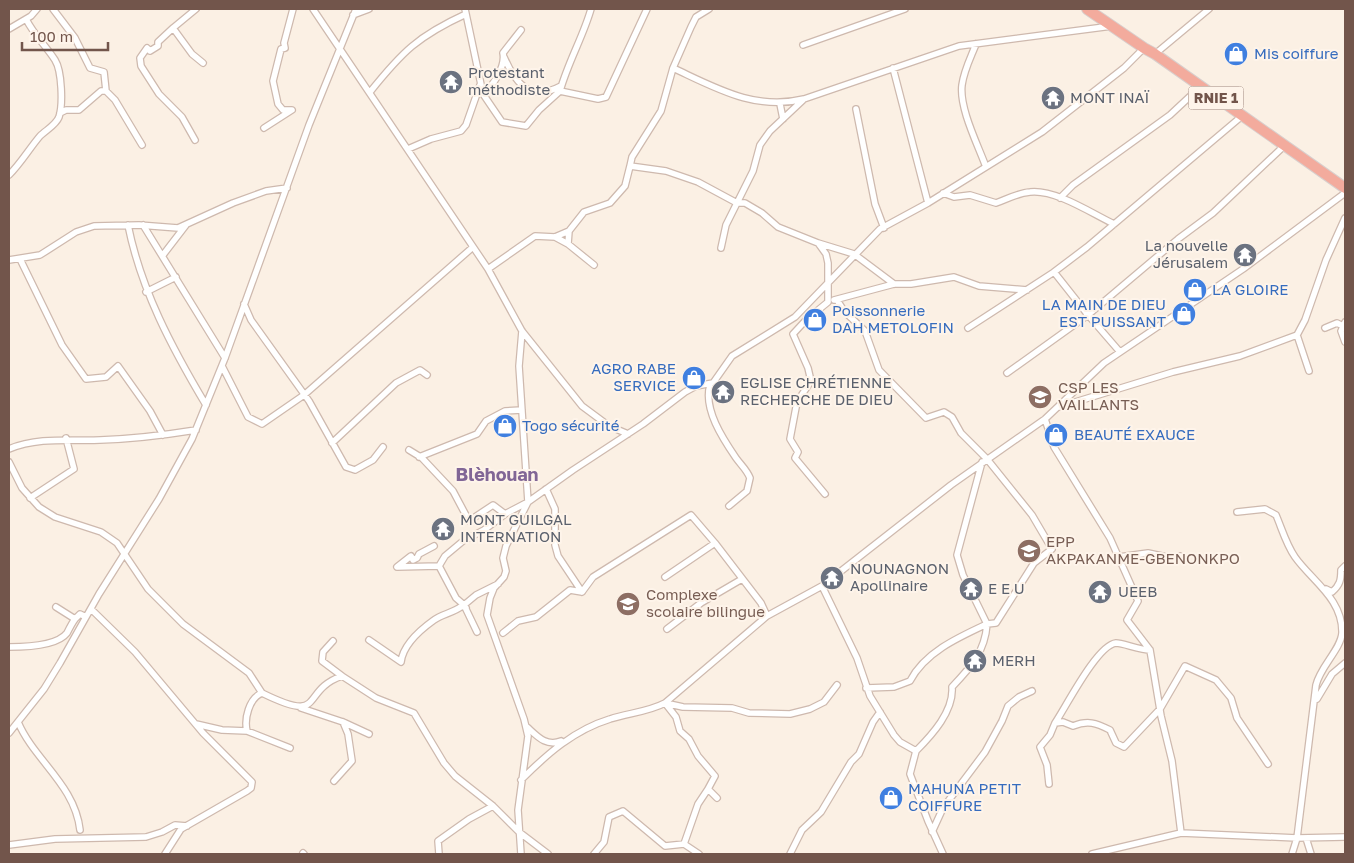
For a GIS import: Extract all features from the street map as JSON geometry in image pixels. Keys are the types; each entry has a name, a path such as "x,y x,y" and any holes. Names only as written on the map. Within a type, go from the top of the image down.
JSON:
{"highway":[{"name":"RNIE 1","path":"1087,9 1155,54 1345,188"}],"street":[{"path":"9,29 26,19 37,9"},
{"path":"53,9 76,38 90,68 104,72 106,90 115,100 142,145"},
{"path":"195,140 182,117 159,94 141,66 140,58 147,48 150,51 155,50 158,42 196,9"},
{"path":"264,128 292,110 283,110 278,104 273,81 281,49 286,48 284,43 293,9"},
{"path":"313,9 488,270 522,331 582,406 609,426 628,434"},
{"path":"9,733 44,689 91,608 159,499 196,430 222,366 286,188 354,12 369,9"},
{"path":"370,92 410,45 466,11 482,94 502,122 526,126 539,110 561,89 572,53 585,30 591,9"},
{"path":"504,57 518,80 532,93 543,94 561,89 598,99 606,96 647,9"},
{"path":"555,237 569,231 584,212 616,198 624,186 632,157 662,111 673,68 696,17 709,9"},
{"path":"803,45 905,9"},
{"path":"1155,54 1209,9"},
{"path":"9,175 20,164 40,136 55,123 60,112 60,83 56,61 32,31 26,19"},
{"path":"673,68 723,91 752,100 780,104 804,99 959,46 1112,26"},
{"path":"174,28 196,59 203,63"},
{"path":"482,94 489,90 504,57 503,53 521,30"},
{"path":"976,44 965,72 962,93 968,118 986,167"},
{"path":"439,566 444,556 463,541 484,530 505,514 528,502 696,386 710,385 716,380 732,356 786,324 874,234 928,203 1042,132 1124,68 1144,48"},
{"path":"893,68 928,203"},
{"path":"408,149 431,139 461,131 480,85"},
{"path":"1060,198 1073,185 1170,115 1200,87"},
{"path":"60,112 79,110 101,91 106,90"},
{"path":"721,248 726,224 753,171 760,145 804,99"},
{"path":"780,104 783,119"},
{"path":"856,109 875,204 884,228"},
{"path":"968,328 1054,272 1242,116"},
{"path":"1007,372 1088,315 1178,239 1213,214 1284,146"},
{"path":"630,166 666,171 698,182 737,203 745,203 762,213 778,227 818,243 854,254 894,284"},
{"path":"9,260 40,255 85,228 104,224 167,228 186,225 233,203 266,191 286,188"},
{"path":"943,193 954,197 970,196 991,203 1029,192 1039,192 1060,198 1114,224"},
{"path":"527,727 547,743 555,744 608,719 654,709 666,704 766,616 822,586 830,578 868,552 887,534 920,512 984,460 1045,419 1104,363 1243,268 1345,193"},
{"path":"742,195 745,203"},
{"path":"1058,407 1173,372 1240,356 1297,334 1305,320 1326,260 1345,218"},
{"path":"128,225 146,292 167,331 178,357 206,405"},
{"path":"143,225 225,358"},
{"path":"162,255 186,225"},
{"path":"568,244 569,231"},
{"path":"488,270 535,236 555,237 568,244 594,265"},
{"path":"818,243 826,254 829,281 828,302"},
{"path":"222,366 244,409 253,421 262,424 304,394 473,247"},
{"path":"20,259 62,345 86,379 106,377 118,366 150,411 163,435"},
{"path":"1054,272 1120,352"},
{"path":"146,292 176,277"},
{"path":"825,494 795,458 798,452 790,439 797,402 810,380 808,368 793,334 806,320 828,302 894,284 911,284 954,277 960,278 972,285 1027,290"},
{"path":"837,300 844,311 865,331 879,370 896,386 904,398 926,418 944,412 952,417 961,433 1032,515 1052,550 1034,563 996,623 987,624 933,654 917,667 910,681 894,687 866,688"},
{"path":"244,304 251,320 304,394 346,467 350,470 355,470 372,460 383,447"},
{"path":"1326,328 1337,323 1344,324 1341,331 1345,342"},
{"path":"521,854 518,810 528,736 527,727 487,615 490,598 504,577 506,570 503,558 506,546 528,502 519,366 522,331"},
{"path":"1297,334 1309,371"},
{"path":"332,444 396,383 420,370 427,375"},
{"path":"710,385 708,395 715,423 722,438 750,478 747,491 730,506"},
{"path":"419,457 477,434 486,421 505,412 522,410"},
{"path":"1045,419 1054,447 1088,499 1120,557 1138,601 1127,620 1150,650 1160,709 1172,762 1181,832"},
{"path":"9,449 29,443 66,438 99,440 163,435 196,430"},
{"path":"30,498 74,469 66,438"},
{"path":"409,450 419,457 453,491 469,521 493,505 505,514"},
{"path":"943,854 932,832 910,774 916,750 935,731 953,696 952,687 978,657 986,641 987,624 963,575 957,555 984,460"},
{"path":"9,462 30,498 55,517 110,537 117,543 148,589 183,624 249,673 262,693 343,722 369,734"},
{"path":"546,490 555,509 558,556 582,592"},
{"path":"1237,512 1265,509 1276,514 1286,540 1295,556 1336,608 1342,633 1318,675 1297,838 1292,854"},
{"path":"582,592 593,577 691,515 761,603 766,616"},
{"path":"665,577 715,543"},
{"path":"434,546 419,554 417,558 412,560 411,556 397,567 439,566"},
{"path":"1120,557 1148,553 1171,558 1180,556"},
{"path":"439,566 456,598 465,607 477,632"},
{"path":"1322,588 1332,592 1341,581 1341,570 1345,566"},
{"path":"666,629 701,603 742,579"},
{"path":"369,640 401,662 403,651 416,638 418,632 439,618 449,615 462,606 465,607 476,595 498,584"},
{"path":"822,586 857,658 866,688 894,735 900,742 916,750"},
{"path":"503,632 518,621 536,617 570,590 582,592"},
{"path":"56,607 75,619"},
{"path":"91,608 140,658 196,724 250,778 253,785 247,791 181,829 165,854"},
{"path":"9,647 33,646 57,639 68,632 80,614 86,617"},
{"path":"333,641 323,652 322,660 342,676 376,698 414,713 444,764 455,776 493,806 519,832 548,854"},
{"path":"1049,784 1047,766 1040,747 1050,735 1055,723 1092,665 1111,644 1119,643 1137,650 1150,650"},
{"path":"1316,701 1323,686 1345,663"},
{"path":"1055,723 1063,722 1073,726 1085,721 1096,723 1110,730 1116,743 1124,747 1160,709 1185,666 1216,680 1230,698 1237,718 1268,764"},
{"path":"301,708 308,706 327,684 342,676"},
{"path":"666,704 683,707 732,708 750,714 790,714 810,709 824,702 837,685"},
{"path":"932,832 943,808 985,752 1008,706 1019,697 1032,691"},
{"path":"247,731 246,718 252,702 262,693"},
{"path":"666,704 676,717 680,731 689,739 698,756 714,776 698,804 684,844"},
{"path":"790,854 802,830 821,812 851,762 858,754 872,722 880,712"},
{"path":"18,722 26,740 44,760 69,797 78,816 80,830"},
{"path":"334,781 352,758 343,722"},
{"path":"196,724 222,730 247,731 290,748"},
{"path":"521,780 544,758 572,737"},
{"path":"708,789 716,798"},
{"path":"440,854 438,842 470,819 493,806"},
{"path":"594,854 604,842 609,817 624,811 665,846 684,844 699,854"},
{"path":"9,845 55,839 146,837 175,825 187,826"},
{"path":"1092,854 1181,832 1297,838 1345,837"},
{"path":"1306,838 1311,854"}],"place":[{"name":"Mis coiffure","path":"1236,54"},
{"name":"Protestant méthodiste","path":"451,82"},
{"name":"MONT INAÏ","path":"1053,98"},
{"name":"La nouvelle Jérusalem","path":"1245,255"},
{"name":"LA GLOIRE","path":"1195,290"},
{"name":"LA MAIN DE DIEU EST PUISSANT","path":"1184,314"},
{"name":"Poissonnerie DAH METOLOFIN","path":"815,320"},
{"name":"AGRO RABE SERVICE","path":"694,378"},
{"name":"EGLISE CHRÉTIENNE RECHERCHE DE DIEU","path":"723,392"},
{"name":"CSP LES VAILLANTS","path":"1040,397"},
{"name":"Togo sécurité","path":"505,426"},
{"name":"BEAUTÉ EXAUCE","path":"1056,435"},
{"name":"MONT GUILGAL INTERNATION","path":"443,529"},
{"name":"EPP AKPAKANME-GBENONKPO","path":"1029,551"},
{"name":"NOUNAGNON Apollinaire","path":"832,578"},
{"name":"E E U","path":"971,589"},
{"name":"UEEB","path":"1100,592"},
{"name":"Complexe scolaire bilingue","path":"628,604"},
{"name":"MERH","path":"975,661"},
{"name":"MAHUNA PETIT COIFFURE","path":"891,798"}],"district":[{"name":"Blèhouan","path":"497,475"}]}
